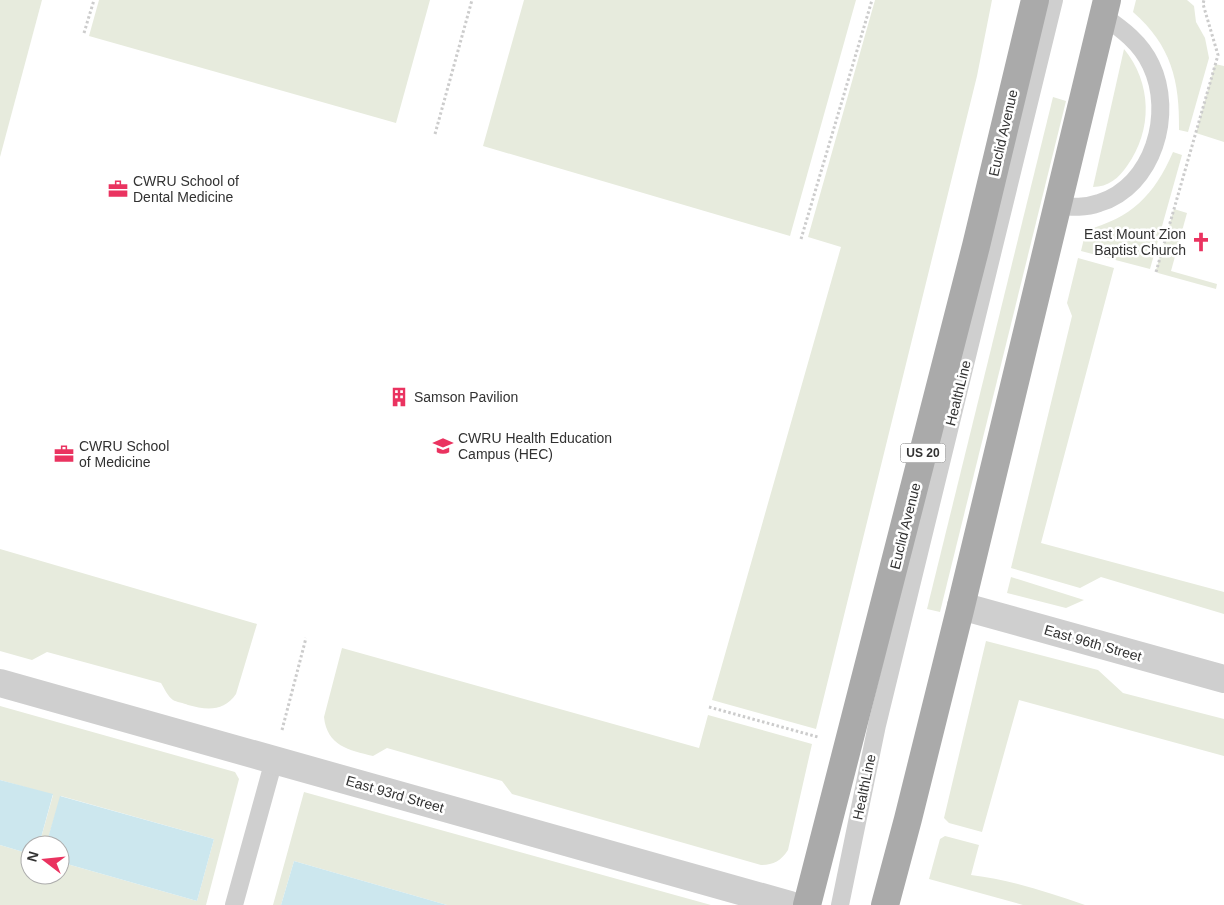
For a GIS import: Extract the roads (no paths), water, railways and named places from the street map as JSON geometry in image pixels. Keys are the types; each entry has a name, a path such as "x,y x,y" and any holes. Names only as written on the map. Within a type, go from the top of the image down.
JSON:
{"main road":[{"name":"Euclid Avenue","path":"807,905 976,246 1034,0"},
{"path":"885,905 961,606 1105,8"}],"street":[{"name":"East 96th Street","path":"961,606 1224,679"},
{"name":"East 93rd Street","path":"0,683 790,905"}],"lane":[{"name":"HealthLine","path":"840,905 876,725 1054,0"},
{"path":"1058,206 1082,207 1098,204 1120,193 1138,175 1152,153 1158,135 1160,96 1151,64 1135,41 1105,8"},
{"path":"234,905 274,760"}],"water":[{"path":"0,780 53,794 42,835 20,835 20,851 0,845"},
{"path":"60,796 214,839 197,901 70,865 70,835 49,835"},
{"path":"294,861 447,905 281,905"}],"place":[{"name":"CWRU School of Dental Medicine","path":"118,189"},
{"name":"East Mount Zion Baptist Church","path":"1201,242"},
{"name":"Samson Pavilion","path":"399,397"},
{"name":"CWRU Health Education Campus (HEC)","path":"443,446"},
{"name":"CWRU School of Medicine","path":"64,454"}]}
